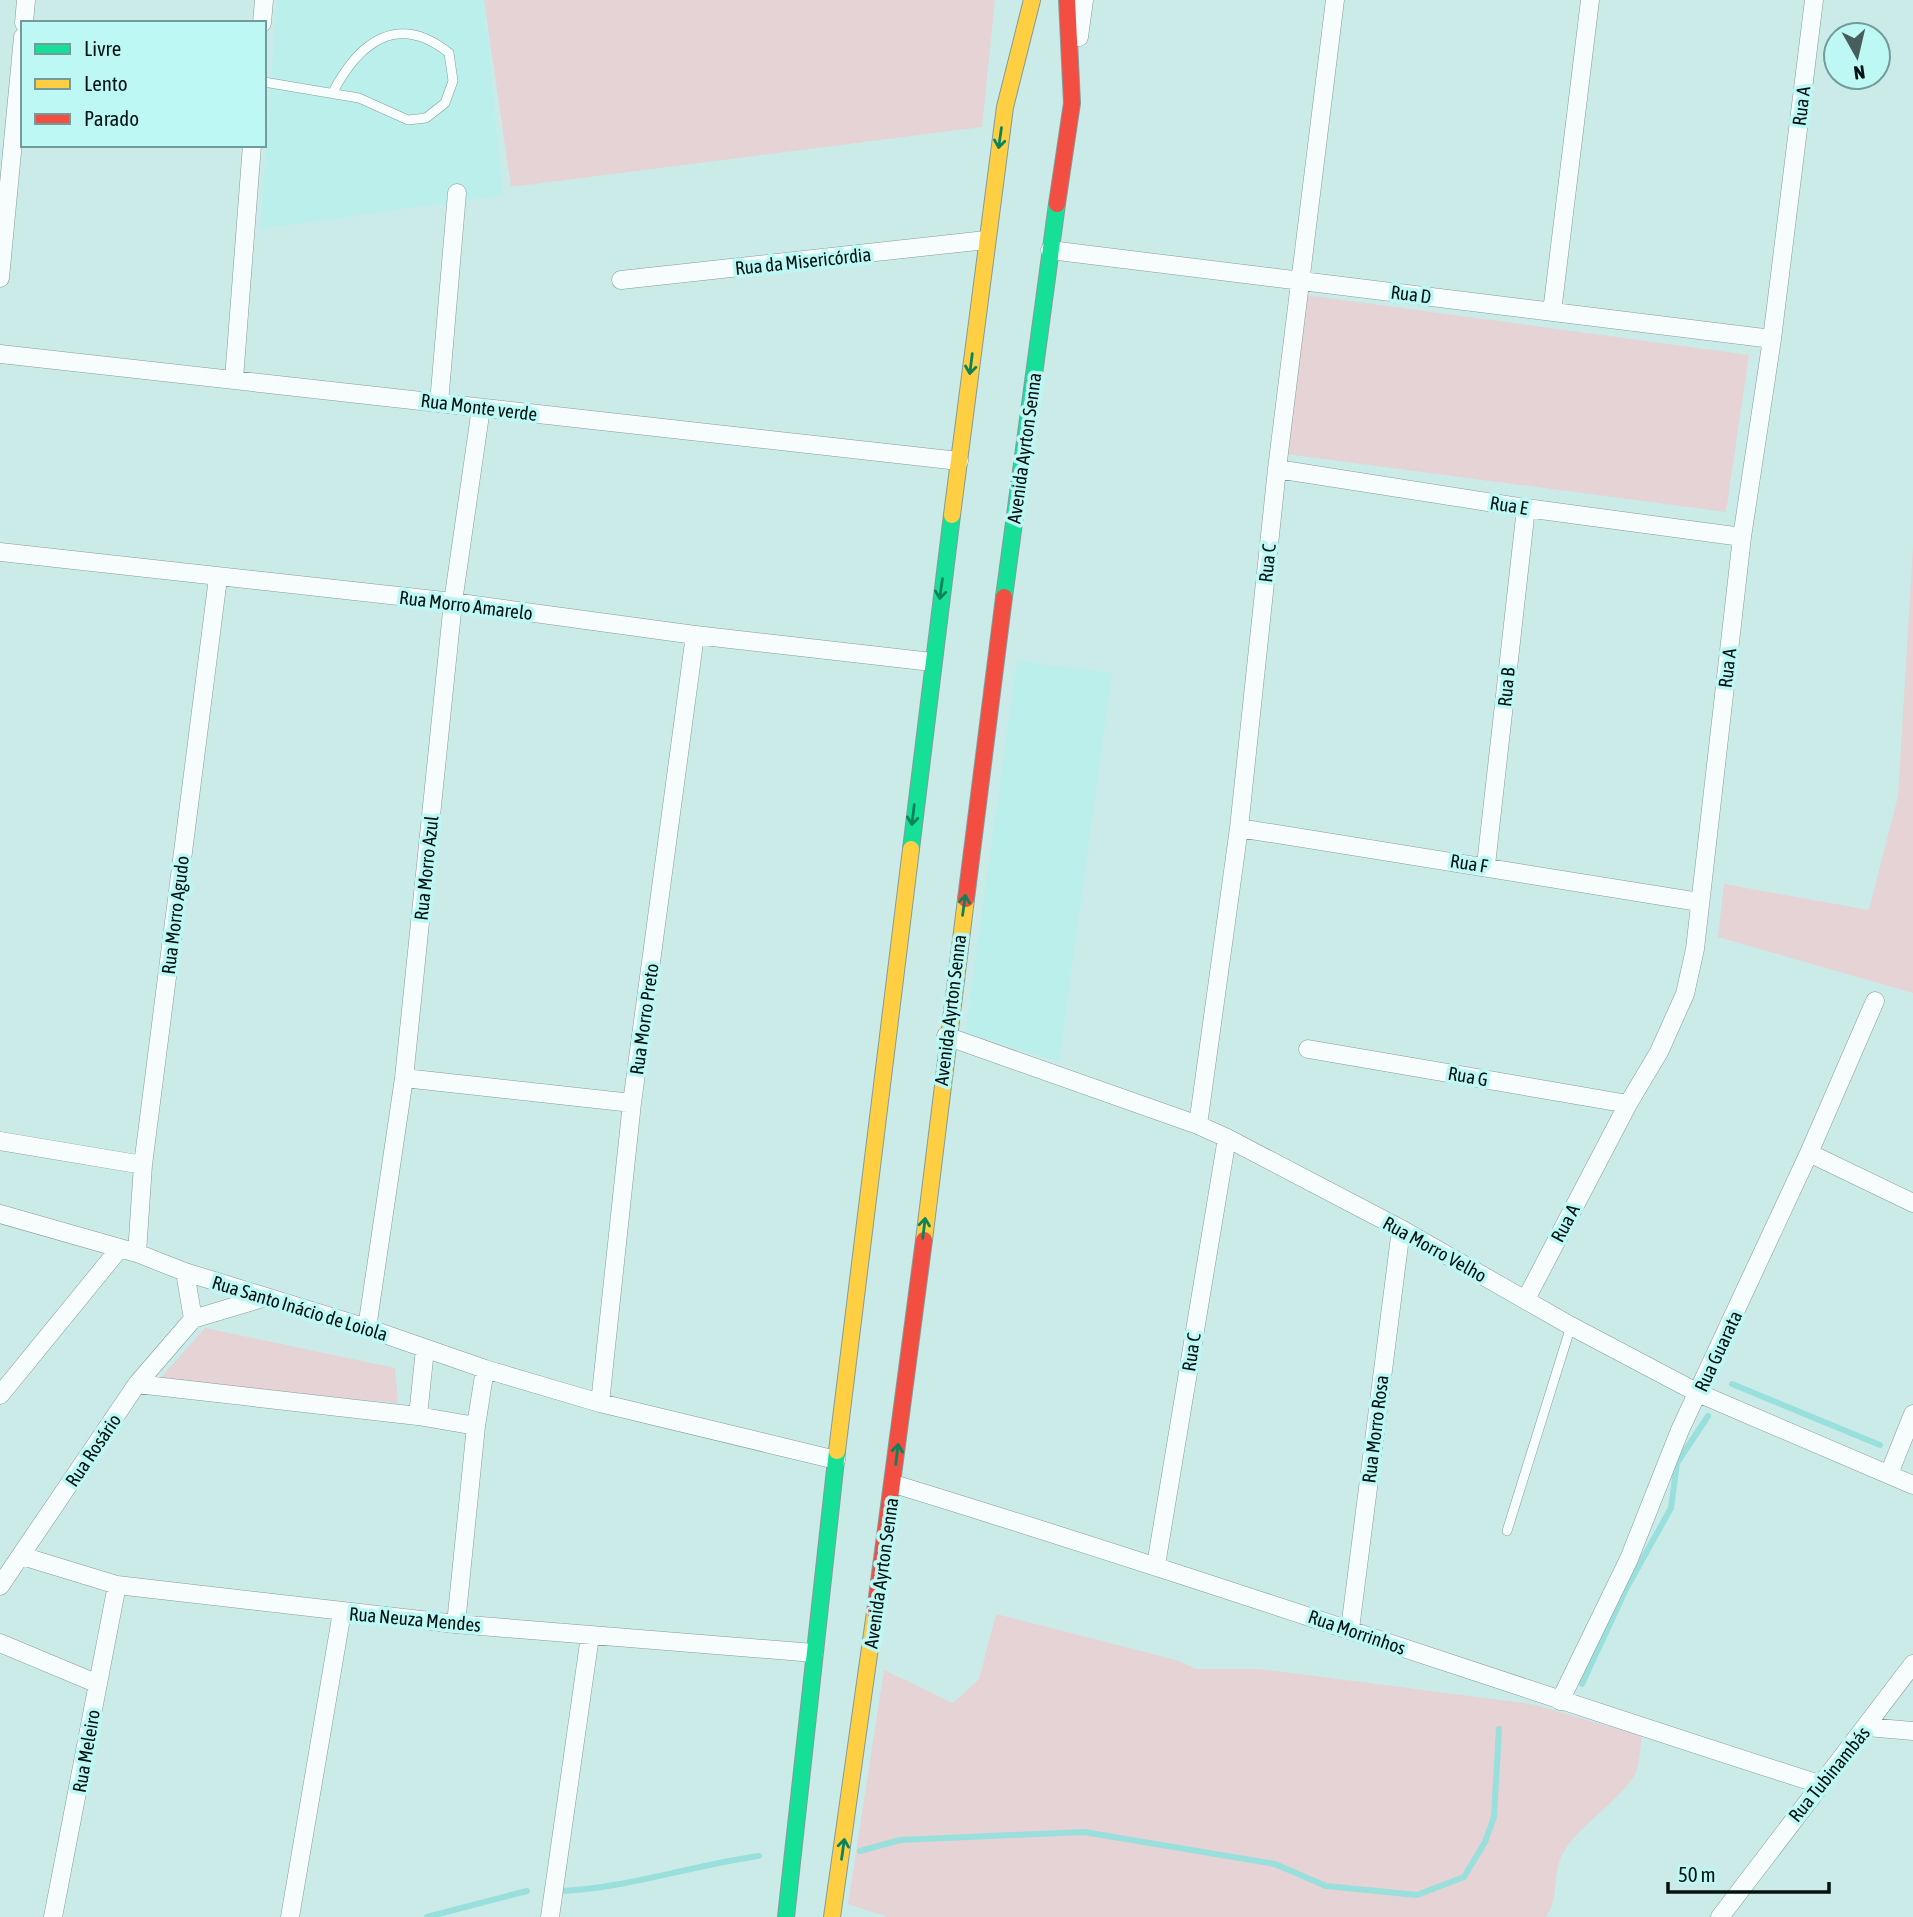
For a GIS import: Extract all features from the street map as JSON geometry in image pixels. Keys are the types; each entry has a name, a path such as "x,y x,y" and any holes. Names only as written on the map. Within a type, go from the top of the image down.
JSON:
{"main road":[{"path":"786,1917 836,1460 986,240 1005,107 1032,0"},
{"name":"Avenida Ayrton Senna","path":"832,1917 894,1484 946,1036 1050,250 1072,103 1067,0"}],"street":[{"path":"24,21 26,0"},
{"path":"262,21 264,0"},
{"path":"1005,107 1018,0"},
{"name":"Avenida Ayrton Senna","path":"1072,103 1084,0"},
{"name":"Rua C","path":"1198,1125 1239,828 1277,469 1335,0"},
{"path":"1552,312 1590,0"},
{"name":"Rua A","path":"1526,1299 1628,1104 1659,1052 1685,994 1695,949 1742,537 1772,338 1814,0"},
{"path":"0,278 21,58"},
{"path":"234,379 253,147"},
{"path":"439,403 457,193"},
{"name":"Rua da Misericórdia","path":"621,280 986,240"},
{"name":"Rua D","path":"1050,250 1772,338"},
{"name":"Rua Monte verde","path":"0,354 959,461"},
{"name":"Rua Morro Azul","path":"367,1328 404,1078 453,602 481,408"},
{"name":"Rua E","path":"1277,469 1526,508 1742,537"},
{"name":"Rua B","path":"1486,866 1526,508"},
{"name":"Rua Morro Amarelo","path":"0,552 453,602 695,635 932,662"},
{"name":"Rua Morro Agudo","path":"129,1250 143,1165 218,578"},
{"name":"Rua Morro Preto","path":"600,1403 632,1103 695,635"},
{"name":"Rua F","path":"1239,828 1699,902"},
{"name":"Rua Guarata","path":"1560,1701 1629,1559 1658,1483 1809,1153 1875,1001"},
{"name":"Rua Morro Velho","path":"946,1036 1198,1125 1401,1229 1571,1326 1698,1393 1913,1485"},
{"name":"Rua G","path":"1308,1049 1628,1104"},
{"path":"404,1078 632,1103"},
{"name":"Rua C","path":"1156,1565 1227,1139"},
{"path":"0,1141 143,1165"},
{"path":"1809,1153 1913,1203"},
{"name":"Rua Santo Inácio de Loiola","path":"0,1214 129,1250 185,1272 367,1328 485,1369 600,1403 836,1460"},
{"name":"Rua Morro Rosa","path":"1350,1629 1401,1229"},
{"path":"0,1395 129,1250"},
{"path":"185,1272 193,1319 266,1296"},
{"name":"Rua Rosário","path":"0,1586 137,1384 193,1319"},
{"path":"418,1416 425,1349"},
{"path":"456,1623 476,1426 485,1369"},
{"path":"137,1384 418,1416 476,1426"},
{"path":"1889,1474 1913,1414"},
{"name":"Rua Morrinhos","path":"894,1484 1156,1565 1560,1701 1819,1784"},
{"name":"Rua Neuza Mendes","path":"22,1556 117,1585 342,1612 590,1636 814,1653"},
{"name":"Rua Meleiro","path":"53,1917 117,1585"},
{"path":"290,1917 342,1612"},
{"path":"550,1917 590,1636"},
{"path":"0,1643 98,1684"},
{"name":"Rua Tubinambás","path":"1720,1917 1913,1664"},
{"path":"1867,1727 1913,1731"}],"lane":[{"path":"266,82 359,98 408,120 426,117 445,103 453,81 449,53 429,37 394,34 362,48 346,66 333,92"},
{"path":"1507,1531 1571,1326"}],"shaded area":[{"path":"277,0 484,0 503,195 260,229"},
{"path":"484,0 995,0 982,127 511,187"},
{"path":"1306,295 1749,355 1726,512 1286,454"},
{"path":"1913,546 1913,993 1718,937 1724,884 1869,910 1898,796"},
{"path":"1017,661 1112,673 1059,1061 965,1033"},
{"path":"205,1328 395,1368 398,1403 156,1383"},
{"path":"996,1614 1176,1660 1196,1669 1260,1669 1532,1704 1642,1736 1638,1765 1624,1789 1578,1833 1562,1855 1553,1901 1546,1917 887,1917 848,1904 884,1670 953,1703 979,1679"}],"waterway":[{"path":"1732,1384 1880,1445"},
{"path":"1582,1684 1626,1589 1671,1508 1677,1463 1708,1416"},
{"path":"860,1851 900,1840 1084,1832 1275,1864 1326,1886 1417,1895 1464,1877 1485,1842 1494,1817 1499,1729"},
{"path":"562,1891 611,1886 759,1856"},
{"path":"427,1917 527,1891"}],"traffic: fast":[{"path":"1004,597 1057,204"},
{"path":"911,849 952,515"},
{"path":"786,1917 837,1451"}],"traffic: slow":[{"path":"952,515 1005,107 1032,0"},
{"path":"837,1451 911,849"},
{"path":"924,1240 966,899"},
{"path":"832,1917 875,1612"}],"traffic: jam":[{"path":"1057,204 1072,103 1067,0"},
{"path":"966,899 1004,597"},
{"path":"875,1612 924,1240"}]}
